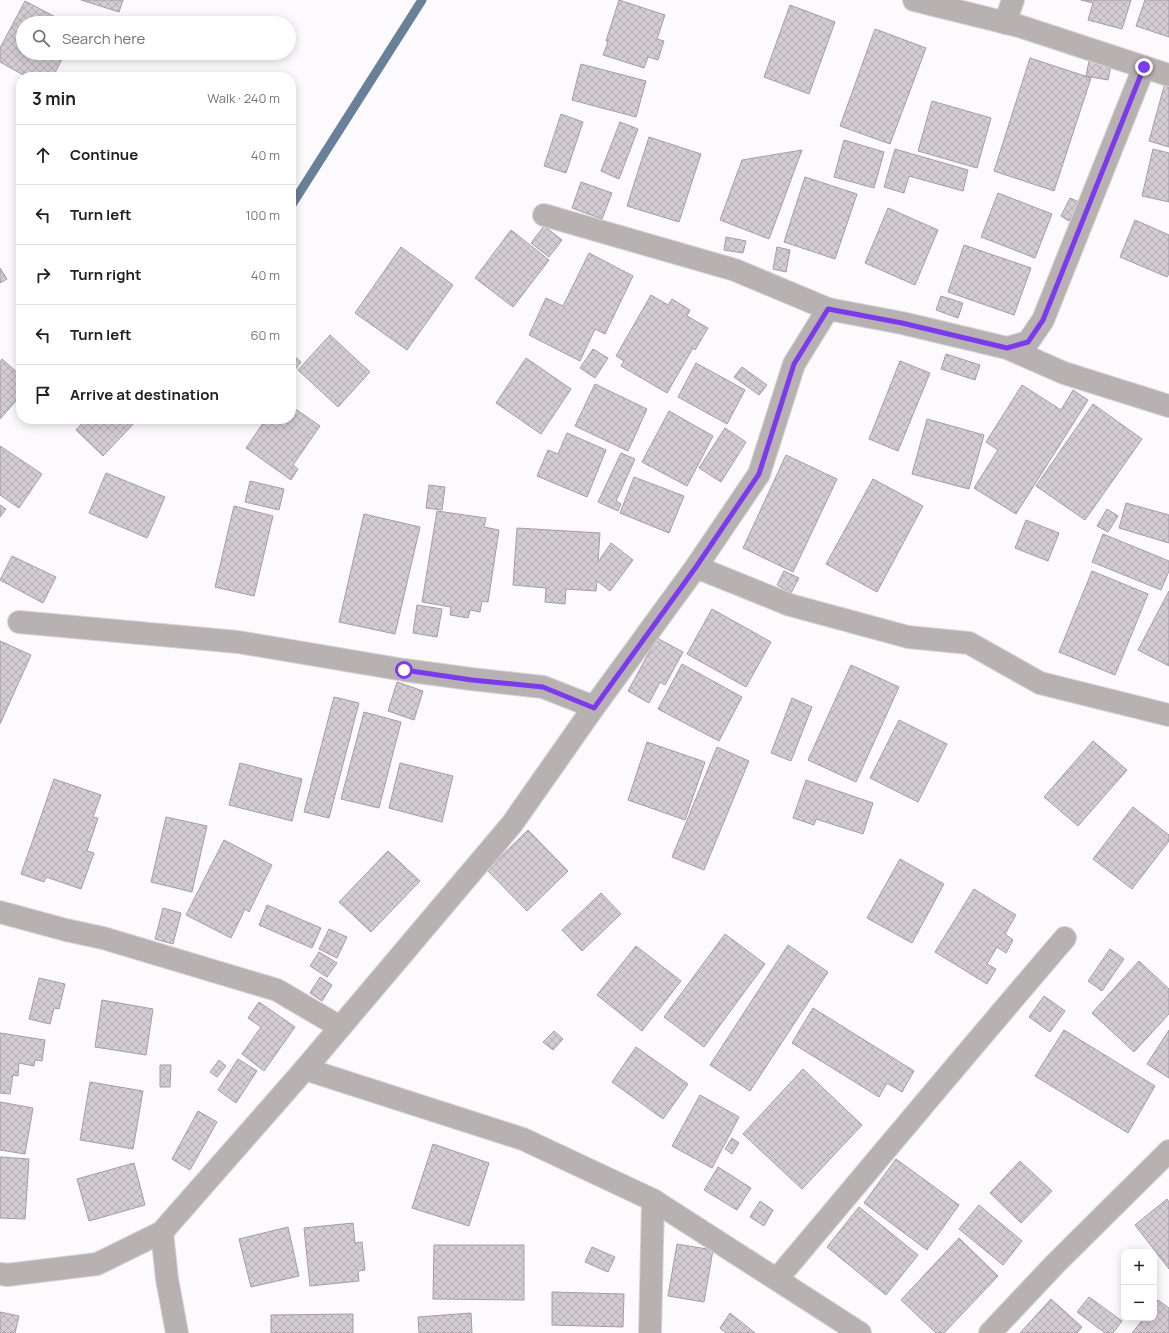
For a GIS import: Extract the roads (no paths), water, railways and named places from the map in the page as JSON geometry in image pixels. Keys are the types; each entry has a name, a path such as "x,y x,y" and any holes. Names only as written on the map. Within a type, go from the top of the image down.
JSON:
{"street":[{"path":"914,0 1019,26 1169,74"},
{"path":"1005,23 1013,0"},
{"path":"1007,348 1028,342 1043,320 1144,67"},
{"path":"544,215 734,270 828,309 902,323 1007,348 1064,373 1169,406"},
{"path":"0,1274 6,1275 97,1264 162,1232 305,1069 512,824 696,567 759,474 794,364 828,309"},
{"path":"696,567 790,605 908,637 969,643 1040,682 1169,715"},
{"path":"19,622 238,642 404,670 472,680 543,687 594,708"},
{"path":"0,912 66,930 103,938 277,990 340,1027"},
{"path":"777,1279 970,1048 1065,938"},
{"path":"305,1069 523,1138 653,1200 860,1333"},
{"path":"990,1333 1056,1263 1169,1151"},
{"path":"650,1333 653,1200"},
{"path":"162,1232 166,1279 176,1333"}],"waterway":[{"path":"296,198 422,0"}]}
